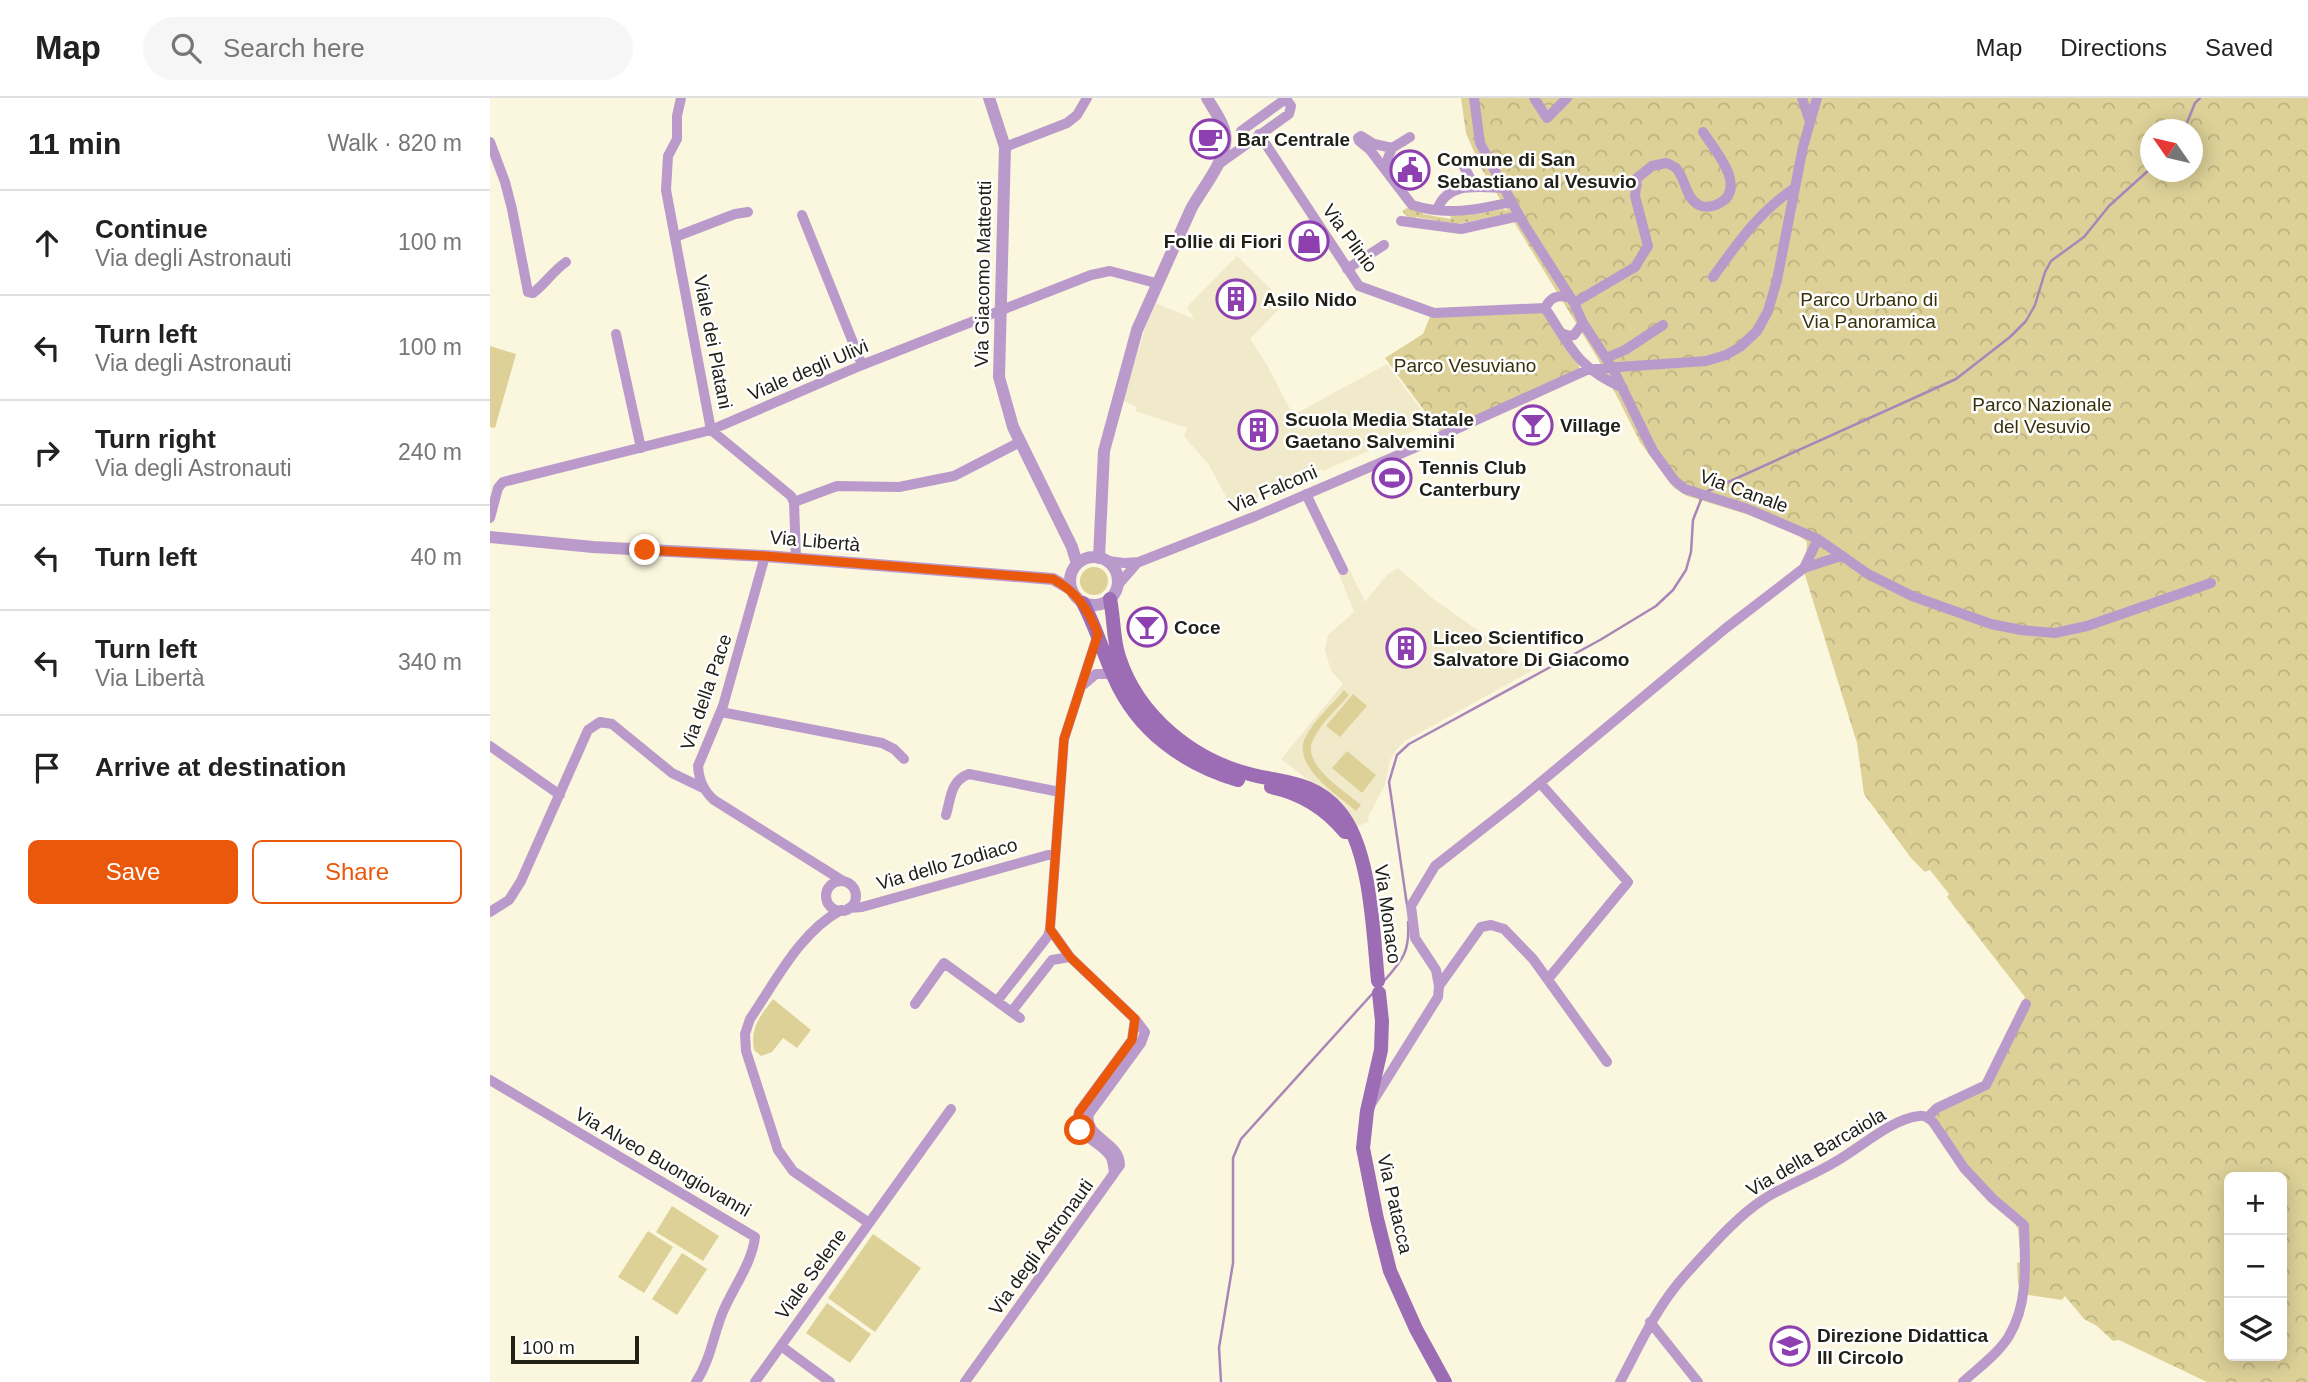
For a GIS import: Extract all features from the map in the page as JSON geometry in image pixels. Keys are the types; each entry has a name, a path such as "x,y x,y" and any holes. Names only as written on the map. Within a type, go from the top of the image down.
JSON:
{"main road":[{"path":"1110,599 1118,654 1126,676 1137,697 1159,723 1178,739 1224,766 1252,775 1293,782 1312,790 1341,812 1359,852"},
{"path":"1083,603 1098,634 1112,674 1137,714 1171,749 1214,773 1288,791 1306,799 1337,822 1359,852"},
{"name":"Via Monaco","path":"1359,852 1365,872 1378,987"},
{"name":"Via Patacca","path":"1378,987 1382,1021 1381,1050 1367,1111 1363,1148 1390,1271 1416,1329 1445,1382"}],"street":[{"name":"Viale dei Platani","path":"681,98 677,116 677,139 668,156 666,190 711,430 791,496 794,502"},
{"name":"Via Giacomo Matteotti","path":"989,98 1005,147 999,377 1004,401 1020,442 1072,547 1075,566"},
{"path":"1005,147 1067,123 1077,115 1087,98"},
{"path":"1103,559 1104,451 1137,330 1156,283 1196,200 1219,164 1226,145 1225,133 1207,98"},
{"path":"1219,164 1289,114 1291,106 1286,98 1241,131"},
{"name":"Via Canale","path":"1474,98 1480,143 1511,202 1613,369 1653,451 1674,480 1685,489 1748,509 1818,539 1868,574 1912,596 1991,624 2021,630 2055,633 2087,626 2211,583"},
{"path":"1534,98 1547,118 1567,98"},
{"path":"1802,98 1810,119"},
{"name":"Via Falconi","path":"1103,559 1124,564 1139,562 1419,446 1589,369 1706,361 1733,352 1749,339 1768,311 1777,280 1810,119 1817,98"},
{"path":"1225,133 1241,131 1259,134"},
{"path":"1571,300 1635,267 1648,246 1635,196 1637,178 1652,166 1666,163 1676,168 1689,196 1700,206 1711,207 1723,202 1731,193 1732,181 1703,132"},
{"name":"Via Plinio","path":"1259,134 1359,286 1434,313 1545,308 1558,295 1571,300"},
{"path":"1392,148 1374,144 1361,136 1359,138 1412,205 1452,213 1485,209 1511,202"},
{"path":"1393,181 1388,158 1392,148 1410,136"},
{"path":"490,142 512,209 528,292 533,293 539,289 556,268 566,262"},
{"path":"1463,166 1475,187"},
{"path":"1437,210 1440,201 1452,191 1475,187 1504,188"},
{"path":"1713,276 1744,233 1780,197 1795,188"},
{"path":"675,237 735,214 748,212"},
{"path":"802,215 862,365"},
{"path":"1401,221 1461,229 1519,216"},
{"path":"1347,269 1384,245"},
{"name":"Viale degli Ulivi","path":"490,518 498,488 503,482 711,430 862,365 1081,278 1101,272 1130,275 1156,283"},
{"path":"1545,308 1579,360 1622,388"},
{"path":"1561,333 1569,337 1574,335 1583,323"},
{"path":"1589,369 1605,355 1625,350 1663,325"},
{"path":"616,334 640,448"},
{"path":"1572,349 1578,337 1591,335"},
{"path":"796,559 794,502 837,486 899,487 954,476 1020,442"},
{"path":"1306,494 1343,570"},
{"name":"Via Libertà","path":"490,537 593,547 765,556 1053,579 1072,590"},
{"path":"1804,568 1818,539"},
{"name":"Via della Pace","path":"703,788 698,766 721,712 765,556"},
{"path":"1367,1111 1438,997 1436,970 1415,938 1411,906 1435,866 1540,783 1726,628 1804,568 1841,556"},
{"path":"1053,579 1084,559 1103,559 1116,572 1118,585 1110,599 1097,605 1083,603 1072,590 1071,575 1075,566"},
{"name":"Via Falconi","path":"1118,585 1139,562"},
{"path":"997,1001 1048,936 1050,929 1064,739 1098,634"},
{"path":"1081,688 1096,674 1112,674"},
{"path":"721,712 882,743 894,749 904,759"},
{"path":"490,912 513,895 588,730 600,722 612,724 672,773 703,788 714,800 855,889 881,900"},
{"path":"490,746 560,795"},
{"path":"946,815 956,780 969,774 1060,792"},
{"path":"1540,783 1628,882 1548,979"},
{"name":"Via dello Zodiaco","path":"869,1223 793,1171 784,1160 744,1042 750,1019 815,927 845,909 1055,853"},
{"path":"817,864 833,907 845,909 856,898 855,889"},
{"path":"815,927 827,896 835,883 843,881"},
{"path":"1439,986 1481,927 1490,925 1504,929 1533,959 1607,1062"},
{"path":"915,1004 944,963 1016,1014 1052,960 1070,957 1050,929"},
{"name":"Via degli Astronauti","path":"965,1382 1120,1166 1118,1153 1087,1121 1095,1105 1141,1043 1145,1032 1135,1019 1070,957"},
{"path":"1031,958 1029,968 1035,973 1042,973"},
{"name":"Via della Barcaiola","path":"1619,1382 1650,1322 1686,1274 1743,1216 1764,1199 1836,1162 1877,1135 1907,1119 1928,1117 1937,1108 1986,1085 2026,1003"},
{"name":"Via Alveo Buongiovanni","path":"490,1080 755,1237 746,1265 721,1315 708,1359 696,1382"},
{"name":"Viale Selene","path":"780,1346 951,1109"},
{"path":"1928,1117 1964,1168 1993,1199 2024,1225 2025,1282 2019,1311 2008,1337 1963,1382"},
{"path":"1650,1322 1698,1382"},
{"path":"755,1382 780,1346 830,1382"}],"shaded area":[{"path":"1237,256 1285,303 1250,339 1293,415 1387,364 1431,423 1232,508 1209,465 1184,436 1187,428 1135,411 1137,407 1123,401 1153,302 1194,319 1187,307"},
{"path":"1398,568 1432,598 1533,670 1405,741 1390,761 1385,785 1368,817 1369,822 1352,828 1342,806 1281,759 1343,684 1331,671 1325,650 1328,635 1354,612 1339,574 1349,569 1365,602 1387,575"}],"green space":[{"name":"Parco Nazionale del Vesuvio","path":"1461,98 2308,98 2308,1382 2207,1382 2119,1340 2113,1341 2097,1326 2084,1319 2065,1296 2062,1300 2029,1295 2018,1284 2017,1263 2021,1262 2018,1229 2014,1221 1939,1139 1932,1109 1962,1098 1985,1079 2025,997 1947,897 1949,894 1930,870 1925,872 1911,858 1864,794 1857,743 1805,575 1807,542 1796,533 1687,496 1674,488 1640,442 1598,359 1481,168 1466,133"},
{"path":"1409,207 1423,211 1423,214 1450,219 1451,216 1503,209 1511,213 1458,224 1416,217 1415,221 1409,219 1402,211"},
{"name":"Parco Vesuviano","path":"1543,310 1580,368 1441,433 1385,358 1423,334 1431,314"},
{"path":"490,346 516,354 495,428 490,427"},
{"path":"1094,567 1104,571 1108,581 1104,591 1094,595 1084,591 1080,581 1084,571"},
{"path":"1344,690 1349,695 1321,726 1311,748 1318,767 1361,805 1356,811 1311,770 1303,749 1305,738 1313,725"},
{"path":"1353,694 1367,706 1340,737 1326,726"},
{"path":"1347,751 1376,775 1362,793 1332,768"},
{"path":"773,999 811,1030 797,1048 783,1038 772,1052 761,1056 754,1050 753,1035 760,1017"},
{"path":"672,1206 719,1236 703,1261 656,1232"},
{"path":"648,1231 673,1247 644,1293 618,1277"},
{"path":"873,1234 921,1268 875,1332 828,1298"},
{"path":"682,1253 707,1269 677,1315 652,1299"},
{"path":"827,1303 871,1334 850,1363 806,1333"}],"waterway":[{"path":"2188,119 2200,98"},
{"path":"1706,492 1956,379 2010,337 2026,321 2035,305 2051,261 2084,237 2109,206 2140,178"},
{"path":"1407,905 1389,782 1397,755 1409,744 1600,640 1656,606 1673,590 1686,570 1691,552 1693,520 1702,497"},
{"path":"1384,981 1404,954 1408,940 1408,922"},
{"path":"1221,1382 1219,1348 1233,1263 1233,1158 1241,1139 1373,993"}],"place":[{"name":"Bar Centrale","path":"1210,139"},
{"name":"Comune di San Sebastiano al Vesuvio","path":"1410,170"},
{"name":"Follie di Fiori","path":"1309,241"},
{"name":"Asilo Nido","path":"1236,299"},
{"name":"Village","path":"1533,425"},
{"name":"Scuola Media Statale Gaetano Salvemini","path":"1258,430"},
{"name":"Tennis Club Canterbury","path":"1392,478"},
{"name":"Coce","path":"1147,627"},
{"name":"Liceo Scientifico Salvatore Di Giacomo","path":"1406,648"},
{"name":"Direzione Didattica III Circolo","path":"1790,1346"}],"route":[{"path":"645,550 765,556 1053,579 1072,590 1083,603 1098,634 1064,739 1050,929 1070,957 1135,1019 1132,1040 1079,1112 1077,1123 1080,1130"}],"park label":[{"name":"Parco Urbano di Via Panoramica","path":"1869,310"}]}
